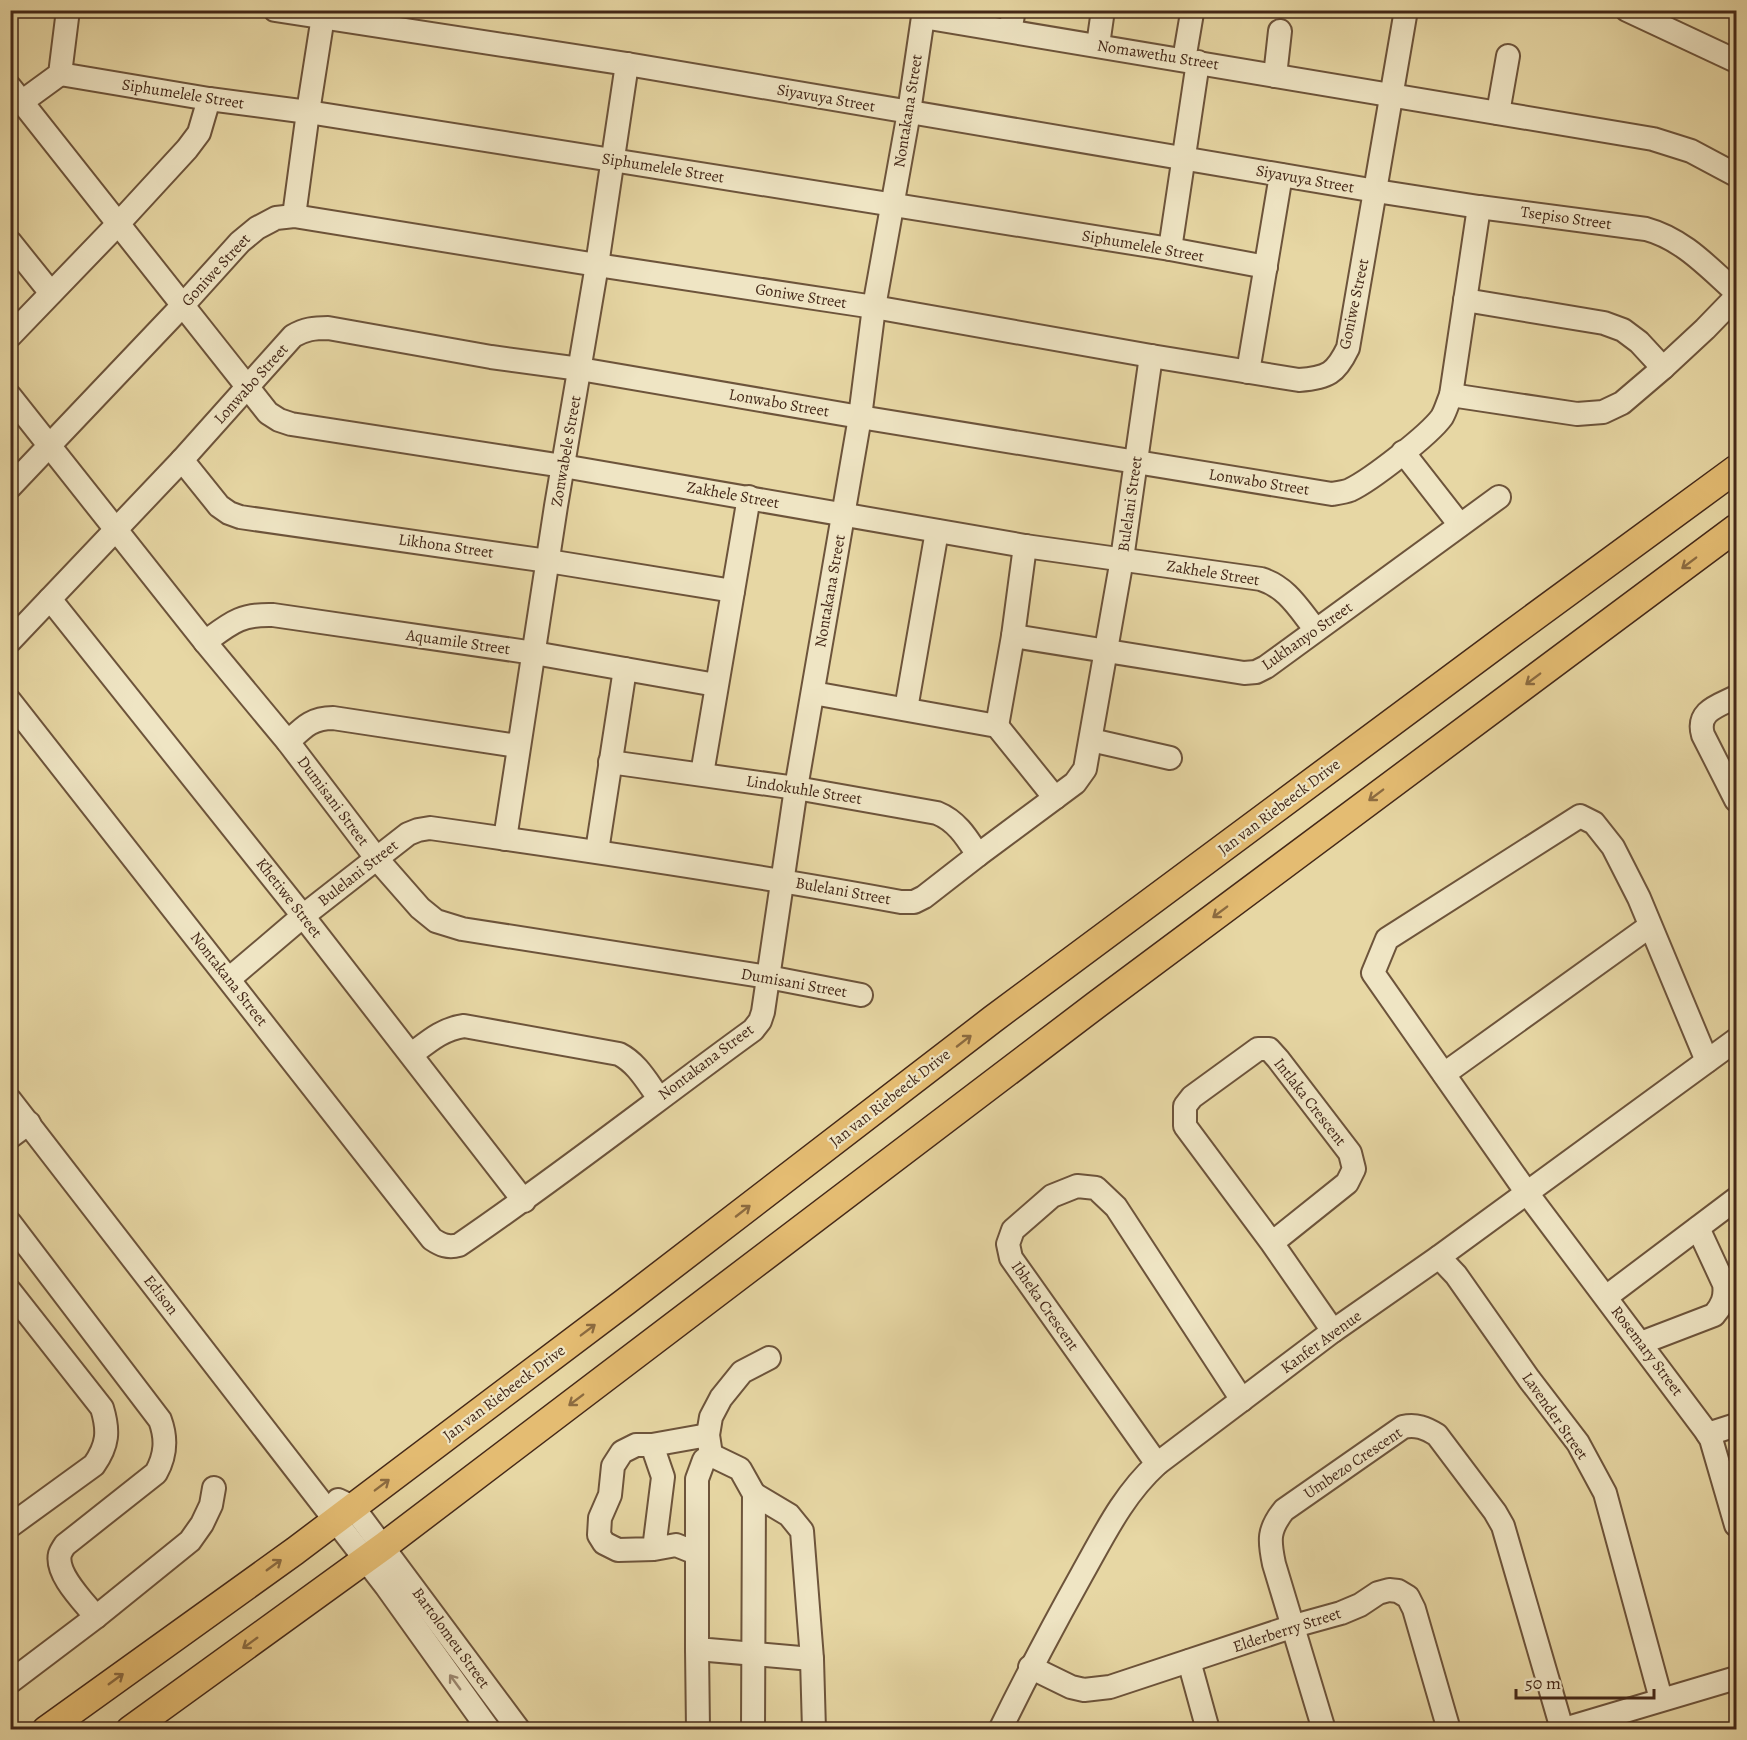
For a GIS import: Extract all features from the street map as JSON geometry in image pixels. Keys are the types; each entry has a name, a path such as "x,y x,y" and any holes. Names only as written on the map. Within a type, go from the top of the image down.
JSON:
{"main road":[{"name":"Jan van Riebeeck Drive","path":"45,1730 295,1551 1003,1012 1501,641 1737,470"},
{"path":"130,1730 374,1553 1096,1005 1737,528"}],"street":[{"path":"68,10 60,74 17,94 183,305"},
{"name":"Siyavuya Street","path":"275,10 323,14 1376,191"},
{"path":"1098,45 1103,10"},
{"name":"Goniwe Street","path":"10,487 240,242 257,228 276,218 294,216 874,307 1248,372 1299,380 1316,378 1330,373 1340,364 1348,348 1406,10"},
{"path":"1627,10 1737,61"},
{"path":"1170,249 1184,158 1192,13"},
{"path":"294,216 323,14"},
{"name":"Nomawethu Street","path":"924,14 1012,21 1098,45 1653,139 1691,151 1737,175"},
{"name":"Nontakana Street","path":"10,701 432,1239 441,1244 450,1247 459,1245 524,1201 753,1030 763,1012 796,788 844,514 860,417 874,307 924,14"},
{"path":"1275,75 1280,31"},
{"path":"1498,114 1508,56"},
{"name":"Zonwabele Street","path":"505,839 627,64"},
{"name":"Siphumelele Street","path":"60,74 1170,249 1266,267"},
{"path":"10,336 187,149 199,133 209,99"},
{"path":"1248,372 1281,175"},
{"name":"Tsepiso Street","path":"1376,191 1646,229 1677,242 1737,292"},
{"name":"Lonwabo Street","path":"10,641 182,460 293,336 303,330 314,328 328,328 491,357 580,369 1332,494 1348,490 1361,484 1403,452 1437,423 1443,414 1451,395 1479,207"},
{"path":"10,242 51,293"},
{"path":"1451,395 1577,414 1603,412 1622,403 1663,368 1737,297"},
{"path":"1465,300 1604,323 1623,330 1631,336 1663,368"},
{"name":"Zakhele Street","path":"183,305 268,413 291,424 563,466 1025,546 1261,579 1279,586 1316,630"},
{"name":"Bulelani Street","path":"229,979 303,916 408,834 430,828 782,880 901,902 914,902 924,897 1075,783 1085,769 1122,560 1151,356"},
{"name":"Dumisani Street","path":"10,396 205,642 288,742 377,859 420,908 436,921 462,928 768,977 861,995"},
{"path":"1403,452 1460,525"},
{"name":"Likhona Street","path":"182,460 219,506 240,517 548,561 733,591"},
{"path":"702,774 749,497"},
{"name":"Lukhanyo Street","path":"1012,636 1244,673 1256,672 1499,497"},
{"path":"906,709 937,531"},
{"path":"998,726 1025,546"},
{"name":"Khetiwe Street","path":"50,599 412,1054 524,1201"},
{"name":"Aquamile Street","path":"205,642 234,621 246,616 273,615 534,653 716,685"},
{"path":"597,851 625,669"},
{"path":"813,693 998,726 1055,798"},
{"path":"1737,697 1704,716 1700,725 1737,800"},
{"path":"288,742 313,721 333,718 518,746"},
{"path":"1091,740 1170,758"},
{"name":"Lindokuhle Street","path":"610,762 796,788 937,813 947,817 956,825 978,855"},
{"name":"Rosemary Street","path":"1650,926 1639,898 1613,847 1594,823 1580,816 1387,939 1373,973 1527,1193 1708,1434 1737,1525"},
{"path":"1444,1074 1650,926 1707,1061"},
{"path":"412,1054 441,1032 464,1026 619,1054 629,1059 639,1070 659,1098"},
{"name":"Kanfer Avenue","path":"1000,1730 1030,1668 1116,1513 1141,1478 1156,1464 1333,1331 1737,1040"},
{"name":"Intlaka Crescent","path":"1272,1243 1347,1184 1353,1169 1350,1153 1278,1059 1269,1049 1258,1049 1192,1097 1185,1106 1185,1126 1272,1243 1333,1331"},
{"name":"Edison","path":"10,1100 312,1489 344,1513 374,1553"},
{"path":"10,1137 29,1123"},
{"name":"Ibheka Crescent","path":"1156,1464 1011,1258 1008,1244 1013,1230 1052,1196 1077,1186 1096,1188 1116,1207 1242,1400"},
{"path":"1606,1298 1737,1199"},
{"path":"10,1223 160,1420 165,1433 162,1462 156,1473 65,1545 60,1554 65,1578 96,1617"},
{"path":"1641,1343 1714,1315 1721,1306 1725,1292 1724,1284 1698,1228"},
{"name":"Lavender Street","path":"1438,1257 1456,1275 1529,1379 1578,1443 1605,1493 1661,1699"},
{"path":"10,1526 94,1465 104,1451 106,1429 102,1408 11,1293"},
{"path":"698,1730 697,1479 710,1445 711,1417 721,1398 742,1372 769,1358"},
{"name":"Umbezo Crescent","path":"1324,1730 1274,1564 1270,1533 1275,1520 1284,1510 1403,1427 1412,1425 1437,1435 1446,1444 1503,1526 1562,1729"},
{"path":"1708,1434 1737,1425"},
{"path":"696,1552 676,1545 654,1549 618,1550 604,1543 599,1535 600,1518 610,1496 613,1466 622,1452 636,1445 710,1445 740,1469 754,1494 753,1730"},
{"path":"652,1445 663,1477 654,1549"},
{"path":"10,1682 96,1617 190,1541 207,1515 214,1488"},
{"path":"754,1494 789,1515 802,1531 812,1659 814,1730"},
{"name":"Bartolomeu Street","path":"374,1553 489,1730"},
{"name":"Bartolomeu Street","path":"374,1553 519,1730"},
{"name":"Elderberry Street","path":"1030,1668 1071,1687 1096,1690 1341,1613 1360,1605 1378,1593 1389,1590 1398,1591 1408,1597 1414,1609 1449,1730"},
{"path":"697,1649 812,1659"},
{"path":"1189,1662 1208,1730"},
{"path":"1562,1729 1737,1678"}]}
